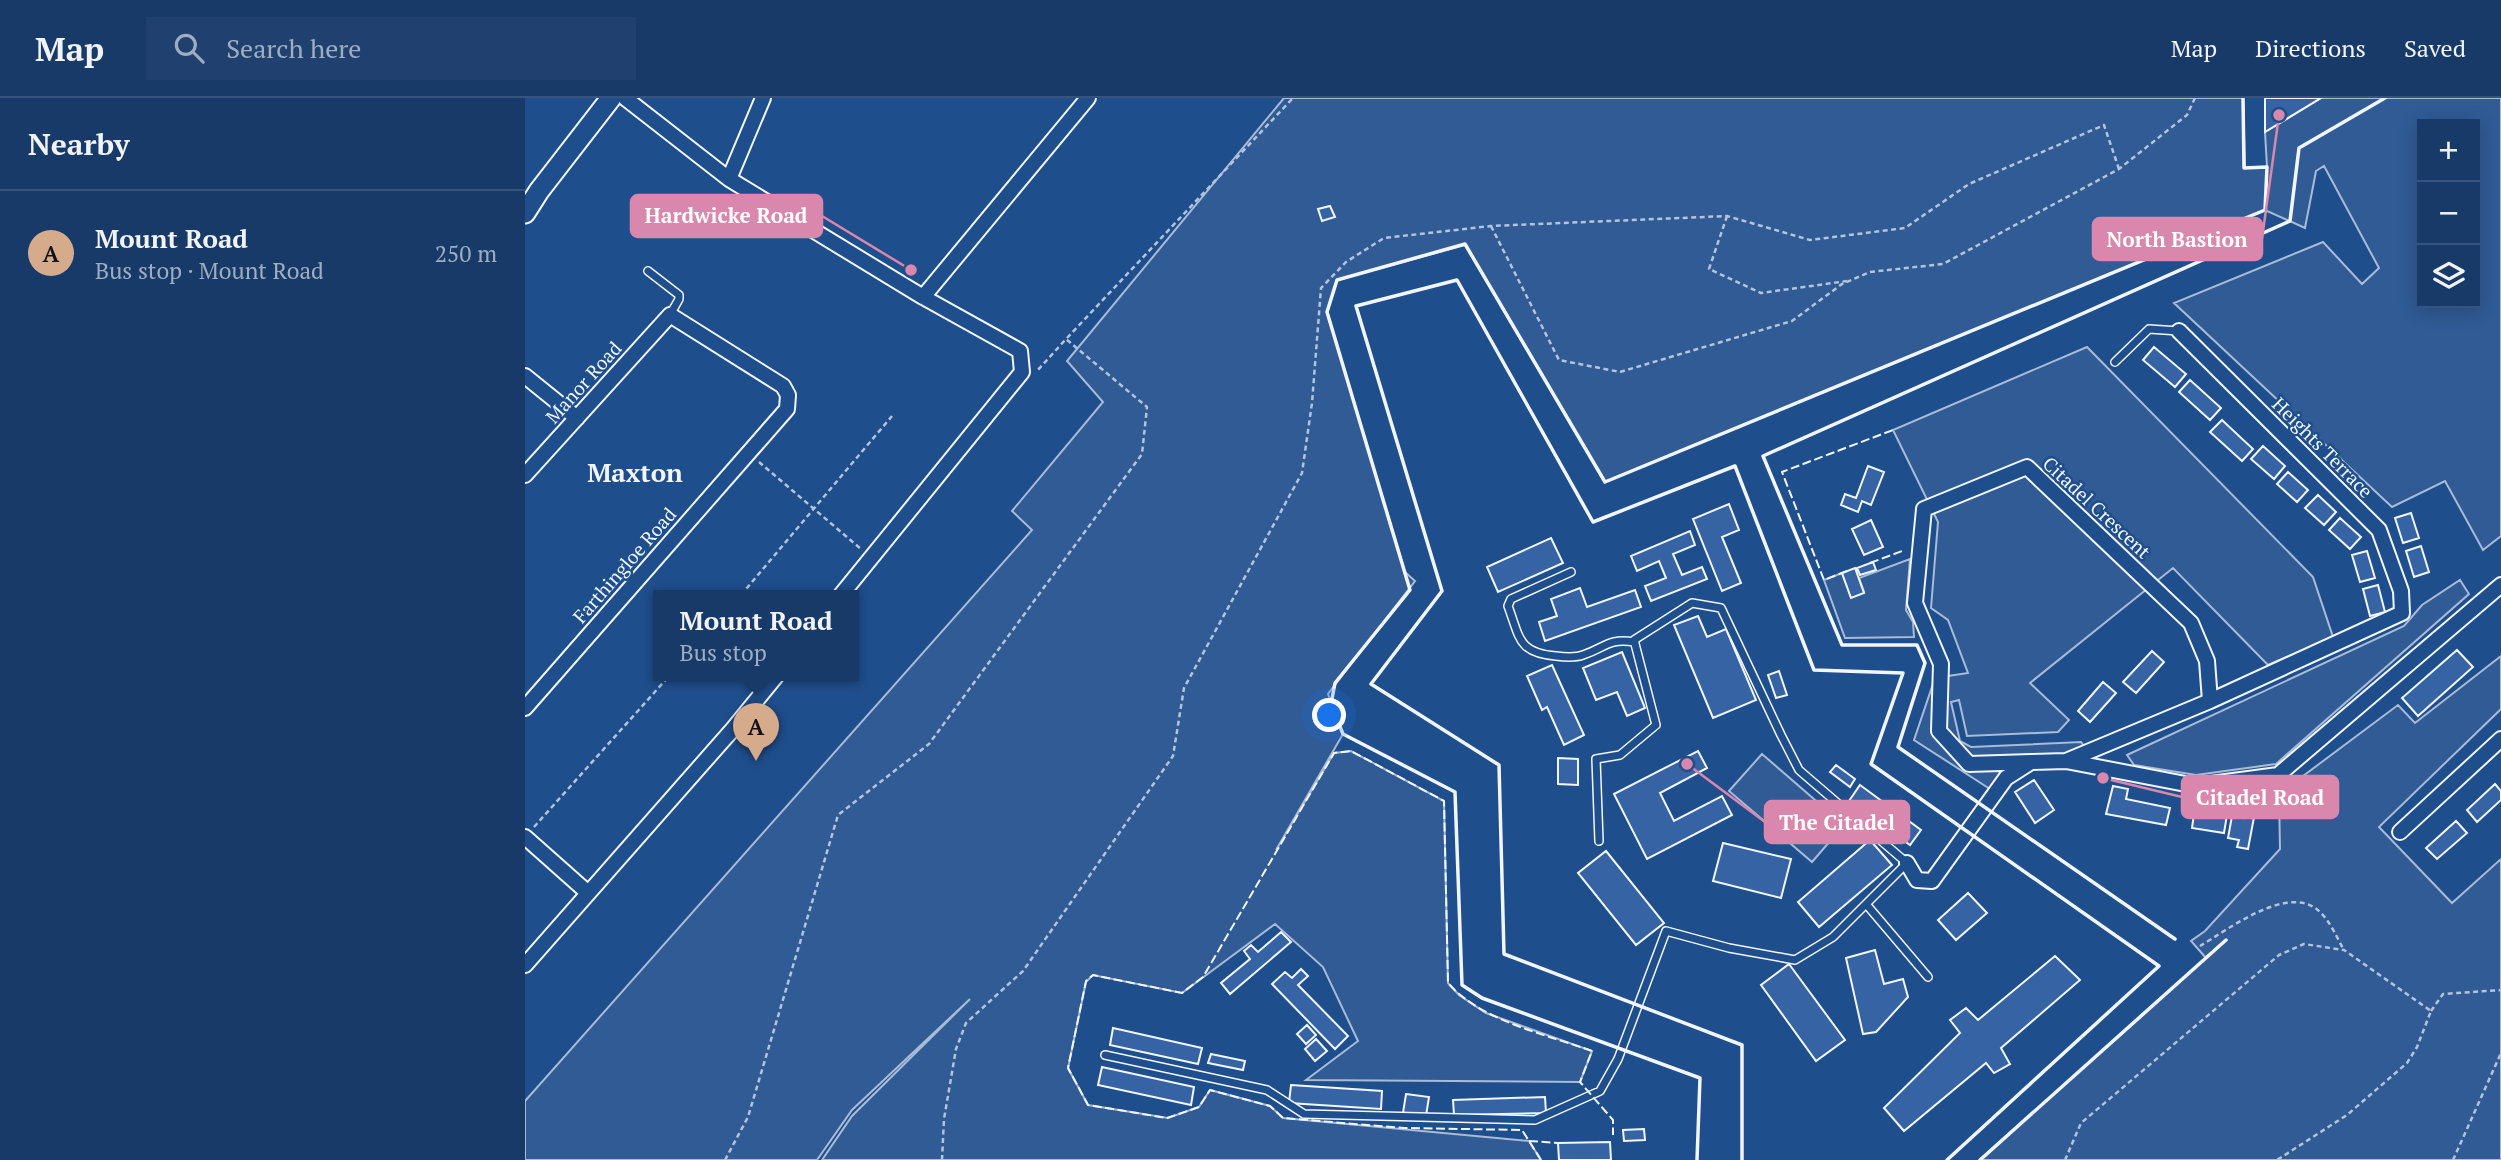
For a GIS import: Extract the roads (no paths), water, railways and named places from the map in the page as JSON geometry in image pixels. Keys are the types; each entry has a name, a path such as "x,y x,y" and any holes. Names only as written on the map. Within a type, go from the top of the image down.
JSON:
{"main road":[{"path":"525,213 611,98"}],"street":[{"path":"625,98 729,179 923,297 1020,351 1022,372 845,590"},
{"path":"729,179 763,98"},
{"path":"923,297 1088,98"},
{"name":"Manor Road","path":"525,475 670,315"},
{"name":"Farthingloe Road","path":"525,708 787,409 787,395 783,386 670,315"},
{"name":"Heights Terrace","path":"2179,331 2379,530 2401,591 2402,613 2210,701"},
{"path":"525,376 577,418"},
{"name":"Citadel Crescent","path":"2031,762 1969,764 1939,730 1941,664 1915,603 1924,509 2027,467 2191,623 2207,661 2210,701"},
{"path":"1907,863 1917,880 1932,881 2006,778 2031,762 2066,761 2196,786 2278,775 2501,585"},
{"path":"525,965 772,681"},
{"path":"2066,761 2210,701"},
{"path":"2400,832 2501,739"},
{"path":"525,837 587,892"}],"lane":[{"path":"648,271 678,295 679,299 670,315"},
{"path":"2115,362 2149,329 2179,331"},
{"path":"1105,1055 1267,1090 1304,1114 1535,1120 1600,1091 1621,1049 1666,931 1729,948 1795,960 1833,937 1907,863 1799,770 1780,736 1721,608 1692,603 1635,642 1616,639 1581,656 1536,654 1523,645 1508,607 1511,599 1571,572"},
{"path":"1599,841 1596,759 1621,755 1656,725 1635,642"},
{"path":"1866,904 1928,977"}],"place":[{"name":"North Bastion","path":"2279,115"},
{"name":"Hardwicke Road","path":"911,270"},
{"name":"Mount Road","path":"756,761"},
{"name":"The Citadel","path":"1687,764"},
{"name":"Citadel Road","path":"2103,778"}],"district":[{"name":"Maxton","path":"635,472"}]}
